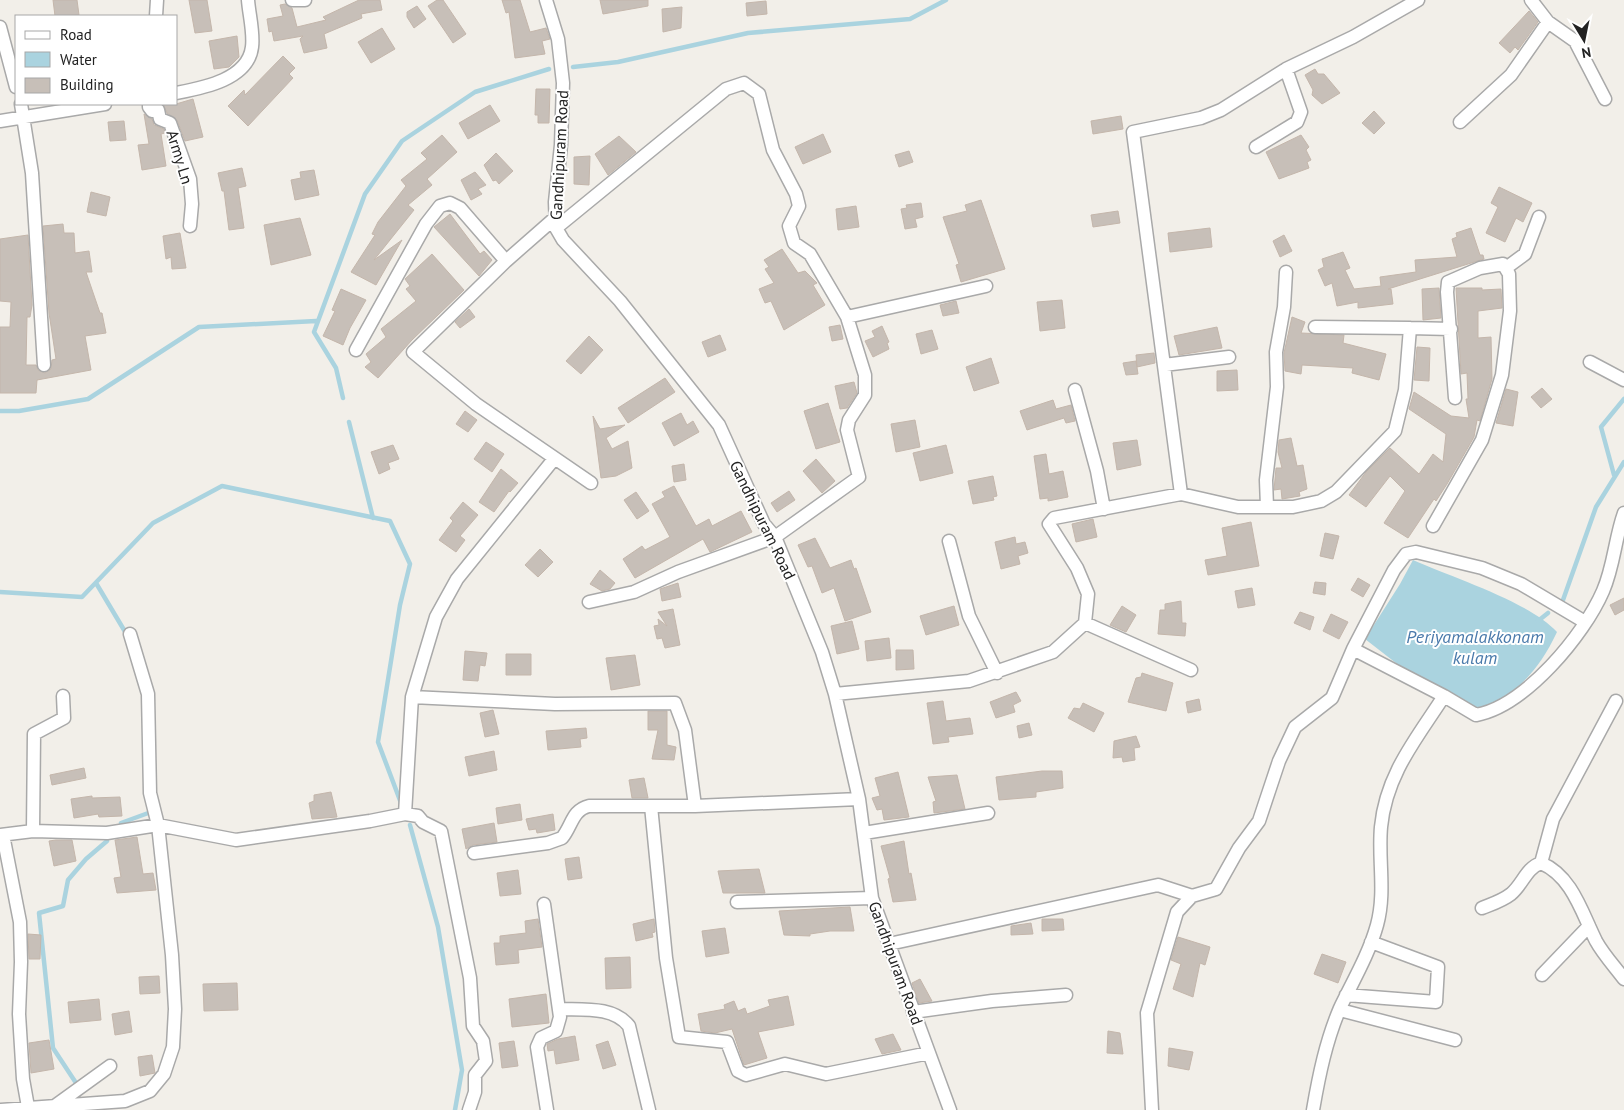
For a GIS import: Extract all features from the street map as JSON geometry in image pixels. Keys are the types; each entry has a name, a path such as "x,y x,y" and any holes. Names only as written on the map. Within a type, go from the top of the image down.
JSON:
{"street":[{"path":"156,15 157,0"},
{"path":"178,93 208,87 234,73 244,64 252,48 248,0"},
{"path":"292,0 304,0"},
{"name":"Gandhipuram Road","path":"546,0 558,39 563,83 561,145 555,223 563,240 620,300 718,425 764,524 775,537 822,652 835,694 859,799 872,898 950,1110"},
{"path":"1181,494 1133,132 1201,118 1220,110 1286,69 1353,37 1418,0"},
{"path":"1531,0 1548,22 1575,41 1606,99"},
{"path":"1460,122 1511,74 1548,22"},
{"path":"0,28 15,83"},
{"path":"1256,147 1297,122 1301,117 1286,69"},
{"path":"589,602 634,592 678,572 775,537 858,477 847,430 849,420 865,395 865,375 846,317 810,254 794,243 789,226 799,206 796,194 773,150 759,94 744,83 726,89 506,261 413,352 476,404 591,483"},
{"path":"0,121 23,110 91,105"},
{"name":"Army Ln","path":"149,105 152,111 158,110 160,119 170,123 190,179 192,204 190,226"},
{"path":"23,110 32,173 44,365"},
{"path":"356,350 426,224 440,206 450,203 460,208 506,261"},
{"path":"1506,268 1525,254 1540,217"},
{"path":"1433,526 1482,440 1490,419 1502,374 1510,311 1510,274 1503,264 1480,268 1448,282 1447,292 1455,398"},
{"path":"1267,507 1266,480 1277,387 1276,352 1284,307 1286,272"},
{"path":"846,317 986,286"},
{"path":"1316,327 1451,329"},
{"path":"835,694 969,682 1053,652 1085,623 1088,594 1077,568 1049,524 1054,518 1064,514 1104,509 1181,494 1238,507 1306,506 1321,501 1347,483 1391,438 1402,411 1410,328"},
{"path":"1164,365 1229,357"},
{"path":"1590,362 1624,380"},
{"path":"1075,390 1097,471 1104,509"},
{"path":"405,814 412,697 436,617 457,579 554,459"},
{"path":"1353,649 1444,696 1476,715 1487,713 1539,678 1559,659 1585,622 1604,590 1624,514"},
{"path":"949,541 969,616 997,673"},
{"path":"1152,1110 1147,1013 1177,912 1192,896 1216,889 1240,848 1259,821 1280,761 1295,727 1332,698 1353,649 1394,570 1406,554 1416,552 1482,568 1521,584 1585,622"},
{"path":"1085,623 1191,670"},
{"path":"2,1110 56,1105 92,1106 125,1101 150,1091 164,1074 173,1047 176,1009 158,825 150,793 148,694 130,634"},
{"path":"33,831 34,734 64,718 64,696"},
{"path":"1313,1110 1322,1059 1340,1010 1371,942 1382,903 1381,827 1392,781 1416,735 1444,696"},
{"path":"412,697 555,704 675,703 685,730 695,806"},
{"path":"1541,863 1553,819 1616,701"},
{"path":"474,853 548,843 562,838 575,813 582,808 695,806 859,799"},
{"path":"651,806 666,958 679,1037 727,1042 738,1071 746,1074 785,1064 826,1074 929,1053"},
{"path":"864,833 988,813"},
{"path":"28,1107 22,1079 19,1014 20,922 1,835 33,831 107,833 158,825 236,840 370,821 405,814 418,816 423,822 441,831 470,978 473,1026 483,1041 486,1061 475,1075 475,1092 469,1110"},
{"path":"1482,908 1512,894 1532,866 1541,863 1559,873 1570,888 1597,943 1624,979"},
{"path":"888,944 1158,885 1192,896"},
{"path":"737,902 872,898"},
{"path":"544,904 560,1025 556,1031 541,1038 538,1047 547,1110"},
{"path":"1542,975 1589,926"},
{"path":"1346,996 1436,1002 1438,967 1371,942"},
{"path":"913,1012 992,1001 1066,995"},
{"path":"559,1010 612,1013 622,1018 629,1026 648,1110"},
{"path":"1340,1010 1456,1040"},
{"path":"56,1105 110,1066"}],"water":[{"name":"Periyamalakkonam kulam","path":"1413,560 1509,600 1528,610 1557,632 1542,659 1526,680 1505,697 1479,712 1414,677 1365,639"}],"building":[{"path":"53,0 77,0 79,15 55,15"},
{"path":"189,0 207,0 212,31 195,33"},
{"path":"359,0 380,0 382,10 361,14 362,18 324,34 327,48 304,53 300,39 303,36 274,41 272,31 269,32 267,19 283,16 280,5 285,4 292,8 297,27 326,20 323,17"},
{"path":"437,0 443,0 466,34 453,43 428,6"},
{"path":"502,0 520,0 530,32 546,28 550,39 542,41 545,54 515,58 509,12 506,13"},
{"path":"600,0 648,0 648,6 603,14"},
{"path":"766,1 767,14 747,16 746,3"},
{"path":"417,6 426,19 414,28 407,17 407,12"},
{"path":"682,7 681,28 663,32 662,9"},
{"path":"1529,11 1538,22 1518,50 1515,47 1510,53 1499,43"},
{"path":"382,28 395,49 371,63 358,42"},
{"path":"237,36 239,57 229,67 214,69 209,41"},
{"path":"283,56 295,68 289,74 293,78 248,126 228,106 244,90 245,95"},
{"path":"1315,69 1318,74 1324,74 1340,93 1322,104 1312,95 1313,90 1305,75"},
{"path":"536,89 550,89 549,123 538,123 538,115 535,115"},
{"path":"193,99 203,137 185,141 177,120 167,113 163,105 178,105"},
{"path":"490,105 500,121 468,139 459,123"},
{"path":"1374,111 1385,123 1374,134 1362,123"},
{"path":"144,114 152,119 154,125 164,129 165,133 161,134 166,166 142,170 138,145 149,144"},
{"path":"1121,116 1123,129 1093,134 1091,121"},
{"path":"124,121 126,140 110,141 108,122"},
{"path":"823,134 831,152 803,164 795,147"},
{"path":"442,135 457,152 427,179 432,185 408,205 414,210 374,260 402,240 376,285 351,272 375,235 372,234 378,222 406,186 401,180 427,159 421,153"},
{"path":"1301,135 1309,147 1306,150 1311,160 1307,162 1309,168 1279,179 1266,152"},
{"path":"619,136 636,152 608,175 595,154"},
{"path":"909,151 913,162 899,167 895,155"},
{"path":"496,153 513,171 499,184 496,180 493,181 484,165"},
{"path":"590,156 589,185 574,184 574,157"},
{"path":"242,168 246,186 238,188 244,228 229,230 224,191 222,191 218,173"},
{"path":"314,170 319,195 295,200 291,180 301,178 300,172"},
{"path":"475,172 486,185 478,189 482,194 471,200 461,180"},
{"path":"1499,187 1532,203 1523,222 1516,218 1505,242 1486,233 1498,207 1491,203"},
{"path":"91,192 110,197 106,216 87,212"},
{"path":"981,200 1005,269 961,282 956,265 959,264 943,217 967,211 965,205"},
{"path":"921,203 923,217 915,219 917,227 905,229 901,209 907,208 906,205"},
{"path":"856,206 859,227 838,230 836,209"},
{"path":"1118,211 1120,223 1093,227 1091,215"},
{"path":"450,214 480,254 484,251 492,260 479,276 434,227"},
{"path":"300,218 311,255 271,265 264,225"},
{"path":"63,224 64,233 74,233 75,253 89,251 92,272 86,272 100,313 102,313 106,333 85,336 91,370 37,380 36,393 0,393 0,327 10,327 11,302 0,301 0,239 28,235 32,305 30,317 27,317 26,365 36,365 38,370 45,373 51,369 52,360 56,359 49,313 43,226"},
{"path":"1210,228 1212,247 1170,252 1168,233"},
{"path":"1471,228 1480,255 1483,255 1484,259 1388,289 1391,289 1393,304 1358,308 1358,302 1337,306 1332,283 1325,286 1318,270 1324,267 1322,259 1343,252 1350,268 1345,270 1354,289 1381,286 1380,277 1416,272 1415,260 1457,257 1452,239 1457,237 1456,233"},
{"path":"180,233 186,268 172,269 171,257 166,259 163,236"},
{"path":"1284,235 1292,251 1280,257 1273,241"},
{"path":"782,249 798,273 805,271 817,283 813,285 825,305 784,330 771,301 765,303 759,289 774,283 765,269 769,267 764,260"},
{"path":"432,254 464,290 412,340 378,378 365,367 371,362 366,354 386,337 381,329 416,301 406,289 410,286 405,279"},
{"path":"1439,288 1441,318 1423,320 1422,289"},
{"path":"1456,288 1501,289 1502,308 1478,311 1478,338 1491,337 1492,379 1480,421 1477,420 1474,437 1436,501 1434,499 1408,538 1384,523 1405,491 1390,476 1366,507 1349,495 1366,472 1390,448 1419,474 1433,454 1443,462 1446,434 1409,409 1414,392 1451,416 1469,418 1466,399 1468,399 1467,373 1461,374"},
{"path":"341,289 366,300 350,328 343,345 323,336 335,311 332,310"},
{"path":"1062,300 1065,328 1040,331 1037,302"},
{"path":"956,301 959,313 943,316 940,305"},
{"path":"469,309 475,317 460,328 455,322"},
{"path":"1292,317 1305,322 1301,333 1344,335 1343,343 1386,354 1379,380 1352,373 1353,368 1302,365 1301,374 1285,371 1284,353"},
{"path":"840,325 843,339 832,341 829,327"},
{"path":"882,326 889,342 887,343 889,349 873,357 865,341 875,337 872,331"},
{"path":"1217,327 1222,348 1179,355 1174,336"},
{"path":"932,330 938,349 921,354 916,334"},
{"path":"720,335 726,350 708,357 702,342"},
{"path":"589,336 603,350 581,374 566,361"},
{"path":"1417,347 1430,348 1429,381 1414,380"},
{"path":"1154,353 1155,363 1137,367 1136,355"},
{"path":"991,358 999,383 974,391 966,367"},
{"path":"1136,361 1138,374 1126,375 1123,363"},
{"path":"1237,370 1238,390 1217,391 1217,371"},
{"path":"665,378 675,392 628,423 618,408"},
{"path":"854,382 857,393 847,408 840,409 835,386"},
{"path":"1542,388 1552,399 1541,408 1531,397"},
{"path":"1506,389 1518,392 1513,426 1496,423"},
{"path":"1053,400 1056,409 1071,405 1075,421 1066,423 1064,418 1027,430 1020,411"},
{"path":"828,403 840,442 816,449 804,411"},
{"path":"465,411 477,420 468,432 456,424"},
{"path":"681,413 687,425 693,421 699,432 674,446 662,423"},
{"path":"593,416 600,429 625,425 606,438 612,449 628,441 632,468 616,476 601,478"},
{"path":"915,420 920,447 896,452 891,424"},
{"path":"1291,438 1297,466 1303,465 1307,489 1299,492 1300,496 1282,499 1281,489 1274,490 1276,468 1282,468 1278,452 1279,440"},
{"path":"1137,440 1141,465 1117,470 1113,443"},
{"path":"486,442 504,454 492,472 474,459"},
{"path":"393,445 399,459 388,463 390,469 379,474 371,452"},
{"path":"946,445 953,473 920,481 913,453"},
{"path":"1046,454 1049,474 1063,471 1068,497 1048,501 1048,498 1040,499 1034,456"},
{"path":"816,459 835,481 822,493 803,471"},
{"path":"684,464 686,480 674,482 672,466"},
{"path":"501,469 518,483 509,491 494,512 479,502"},
{"path":"993,476 997,496 993,497 994,500 973,504 968,481"},
{"path":"674,486 696,526 709,519 712,526 741,511 752,532 710,552 703,539 635,578 623,559 642,546 645,550 670,537 652,504 665,497 662,492"},
{"path":"789,491 795,500 777,512 771,503"},
{"path":"636,492 649,511 637,519 624,500"},
{"path":"463,502 478,515 460,536 465,540 456,552 439,540 453,521 450,518"},
{"path":"1093,519 1097,537 1076,542 1072,524"},
{"path":"1251,522 1259,566 1208,575 1205,560 1227,556 1222,528"},
{"path":"1325,533 1339,536 1333,559 1320,556"},
{"path":"1015,537 1016,544 1025,542 1028,553 1018,556 1020,564 1001,569 995,542"},
{"path":"815,538 830,568 851,560 854,569 856,568 871,612 845,621 834,588 822,593 812,566 808,567 798,545"},
{"path":"540,549 553,562 538,577 525,565"},
{"path":"600,570 615,583 610,589 602,591 590,584"},
{"path":"1358,578 1370,585 1363,597 1351,590"},
{"path":"1315,582 1326,583 1325,595 1313,593"},
{"path":"678,583 681,597 662,601 660,589"},
{"path":"1252,588 1255,605 1238,608 1235,591"},
{"path":"1624,598 1624,610 1615,615 1610,605"},
{"path":"1181,601 1182,623 1186,623 1185,636 1158,634 1160,610 1165,610 1165,604"},
{"path":"954,606 959,625 926,635 920,616"},
{"path":"1122,606 1136,615 1126,632 1110,625"},
{"path":"673,609 680,645 665,648 662,638 657,639 654,626 659,625 658,619 667,626 658,612"},
{"path":"1300,612 1314,617 1310,630 1294,623"},
{"path":"1331,614 1348,622 1339,639 1323,631"},
{"path":"852,621 859,649 837,654 831,626"},
{"path":"889,638 891,658 867,661 865,641"},
{"path":"896,650 913,650 914,669 896,670"},
{"path":"465,651 487,653 485,666 480,665 478,681 463,680"},
{"path":"506,654 531,654 531,675 506,675"},
{"path":"635,655 640,685 611,690 606,658"},
{"path":"1142,673 1173,683 1166,711 1128,702 1136,678 1141,677"},
{"path":"1016,692 1021,701 1013,705 1015,712 996,718 990,702"},
{"path":"1199,699 1201,710 1188,713 1186,702"},
{"path":"943,701 946,721 970,718 973,734 948,737 949,742 933,744 927,703"},
{"path":"1083,703 1104,713 1094,732 1068,718 1074,708 1080,709"},
{"path":"493,710 499,734 485,737 480,713"},
{"path":"648,711 667,711 667,745 676,747 674,760 652,759 658,730 648,730"},
{"path":"1029,723 1032,735 1019,738 1017,726"},
{"path":"586,728 587,738 580,739 581,747 548,750 546,731"},
{"path":"1136,736 1140,747 1134,748 1135,760 1123,762 1122,757 1113,758 1114,741"},
{"path":"494,751 497,770 469,776 465,757"},
{"path":"84,768 86,778 52,785 50,775"},
{"path":"1042,771 1062,771 1063,788 1036,792 1036,797 999,800 996,777"},
{"path":"898,772 909,817 884,820 882,809 877,810 872,798 880,796 875,778"},
{"path":"957,775 965,809 934,813 933,802 936,801 928,777"},
{"path":"644,778 648,798 632,798 629,780"},
{"path":"331,792 337,817 312,819 309,803 314,801 314,795"},
{"path":"92,796 92,798 120,797 122,816 99,817 98,814 74,818 71,799"},
{"path":"520,804 522,820 498,824 496,808"},
{"path":"553,814 555,830 537,833 536,829 529,830 526,819"},
{"path":"494,823 497,842 473,845 466,849 462,829"},
{"path":"137,837 143,874 153,873 156,890 117,893 114,878 121,877 115,840"},
{"path":"72,840 76,861 54,866 49,841"},
{"path":"904,841 909,874 911,873 916,900 893,902 888,879 890,878 881,846"},
{"path":"579,857 582,878 568,880 565,859"},
{"path":"759,869 765,893 723,893 718,871"},
{"path":"518,870 521,894 500,896 497,873"},
{"path":"850,907 854,931 830,931 810,934 810,936 784,935 779,911"},
{"path":"538,919 542,947 518,950 519,963 496,965 494,943 500,943 500,936 526,933 525,921"},
{"path":"654,919 655,932 652,933 653,937 636,941 633,924"},
{"path":"1042,919 1063,919 1064,930 1042,931"},
{"path":"1031,923 1033,934 1011,935 1011,926"},
{"path":"725,928 729,953 706,957 702,931"},
{"path":"28,934 41,935 40,959 29,959"},
{"path":"1178,937 1210,947 1205,965 1200,963 1193,997 1173,989 1181,964 1171,960"},
{"path":"1322,954 1346,962 1338,983 1314,974"},
{"path":"630,957 631,988 606,989 605,958"},
{"path":"159,976 160,993 140,994 139,977"},
{"path":"920,979 932,1001 919,1003 912,983"},
{"path":"237,983 238,1010 204,1011 203,984"},
{"path":"546,994 549,1023 512,1027 509,999"},
{"path":"788,996 794,1025 758,1032 767,1058 744,1065 732,1029 715,1033 701,1031 698,1014 725,1009 724,1005 734,1001 738,1011 745,1008 747,1014 770,1006 768,1000"},
{"path":"99,999 101,1020 70,1023 68,1002"},
{"path":"129,1011 132,1032 115,1035 112,1014"},
{"path":"1108,1031 1120,1033 1123,1054 1107,1053"},
{"path":"893,1034 901,1050 882,1054 875,1039"},
{"path":"575,1036 579,1060 556,1064 554,1050 548,1051 547,1044 558,1039"},
{"path":"49,1040 54,1069 31,1073 29,1043"},
{"path":"514,1041 518,1066 502,1068 499,1043"},
{"path":"608,1041 616,1065 603,1069 596,1045"},
{"path":"1169,1048 1193,1052 1189,1070 1168,1066"},
{"path":"152,1055 155,1073 140,1076 138,1057"}],"waterway":[{"path":"573,67 618,62 748,33 910,19 946,0"},
{"path":"343,398 336,368 314,332 365,194 402,141 475,92 549,69"},
{"path":"0,411 19,411 88,399 199,327 316,321"},
{"path":"1614,475 1601,427 1624,399"},
{"path":"349,422 373,518"},
{"path":"1563,600 1596,507 1624,462"},
{"path":"0,592 82,597 153,523 222,486 390,521 410,564 400,605 378,742 401,803"},
{"path":"96,583 127,635"},
{"path":"1538,621 1548,613"},
{"path":"121,823 151,812"},
{"path":"410,825 438,927 462,1070 455,1110"},
{"path":"78,1086 53,1048 39,913 63,906 68,880 86,859 107,841"}]}
